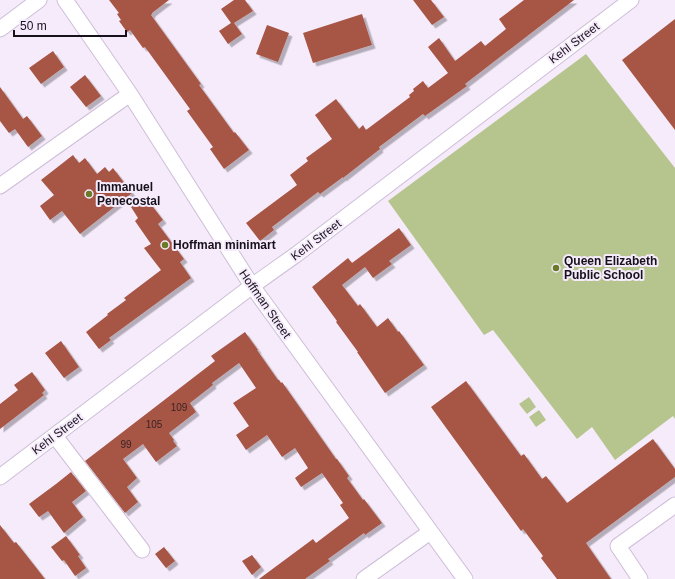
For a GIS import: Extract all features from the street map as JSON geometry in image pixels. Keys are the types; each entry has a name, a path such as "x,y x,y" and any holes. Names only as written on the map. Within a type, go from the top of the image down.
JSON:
{"street":[{"path":"0,29 39,0"},
{"name":"Hoffman Street","path":"64,0 130,94 252,286 465,579"},
{"name":"Kehl Street","path":"0,477 252,286 298,254 631,0"},
{"path":"0,186 130,94"},
{"path":"55,436 142,550"},
{"path":"640,579 618,546 675,505"},
{"path":"364,579 430,532"}],"green space":[{"name":"Queen Elizabeth Public School","path":"586,54 675,168 675,419 673,416 615,460 592,427 577,439 493,330 484,335 388,201"},
{"path":"529,397 536,407 527,414 519,404"},
{"path":"539,410 546,420 536,427 529,417"}],"building":[{"path":"109,0 169,0 151,15 201,84 199,85 234,133 235,132 249,150 224,169 210,149 213,147 187,111 190,109 145,47 143,48 130,30 127,32 119,21 121,20 117,14 119,13"},
{"path":"234,0 245,0 253,11 234,23 242,34 228,44 219,31 231,23 221,9"},
{"path":"413,0 431,0 444,17 432,25"},
{"path":"524,0 574,0 465,84 467,86 425,116 423,114 379,147 380,149 343,178 320,194 318,192 272,227 274,230 260,241 246,223 297,185 290,175 308,161 306,158 332,139 315,115 336,99 359,129 363,125 366,130 410,97 409,95 414,91 413,89 423,81 428,88 448,73 428,47 439,38 455,61 481,41 485,46 506,29 499,19"},
{"path":"362,14 372,45 313,63 303,33"},
{"path":"675,19 675,130 622,60"},
{"path":"267,25 289,33 278,62 256,54"},
{"path":"53,51 64,67 41,84 29,68"},
{"path":"85,75 101,96 86,107 70,87"},
{"path":"0,87 23,119 27,116 42,136 28,147 15,129 9,133 0,121"},
{"name":"Immanuel Penecostal","path":"73,155 79,163 85,158 97,174 105,167 109,172 113,168 132,193 80,234 62,211 50,220 40,206 54,195 41,180"},
{"path":"142,199 146,206 150,203 163,220 158,224 184,259 180,262 191,278 109,338 111,340 99,349 86,332 126,300 124,298 161,270 144,248 151,244 135,221 138,218 131,207"},
{"path":"399,228 411,245 389,261 392,264 373,278 365,267 342,285 358,306 360,304 377,327 388,318 424,365 385,393 336,322 337,321 312,287 348,258 352,263"},
{"path":"245,332 278,380 281,383 282,382 349,476 347,478 382,523 365,535 364,533 328,559 330,561 305,579 259,579 313,539 316,543 349,518 340,505 343,503 322,473 301,487 295,478 308,468 295,448 282,457 267,435 246,450 236,435 249,426 233,403 256,388 239,363 212,383 213,385 190,403 196,412 169,433 177,446 156,462 143,444 123,459 137,478 127,487 138,502 125,513 85,461 215,361 211,356"},
{"path":"61,341 79,367 64,378 45,353"},
{"path":"32,372 45,390 42,393 44,395 0,429 0,404 18,390 14,385"},
{"path":"466,381 521,456 524,454 542,479 546,476 567,503 653,439 675,469 675,477 586,543 611,579 557,579 541,558 543,556 523,529 521,531 431,407"},
{"path":"71,472 86,491 72,502 83,517 64,533 48,511 39,517 29,504"},
{"path":"0,525 14,543 16,542 45,579 0,579"},
{"path":"66,536 80,555 78,556 86,568 75,576 64,560 62,561 51,547"},
{"path":"164,547 175,561 166,568 155,554"},
{"path":"252,555 261,567 252,575 242,561"}],"place":[{"name":"Immanuel Penecostal","path":"89,194"},
{"name":"Hoffman minimart","path":"165,245"},
{"name":"Queen Elizabeth Public School","path":"556,268"}]}
